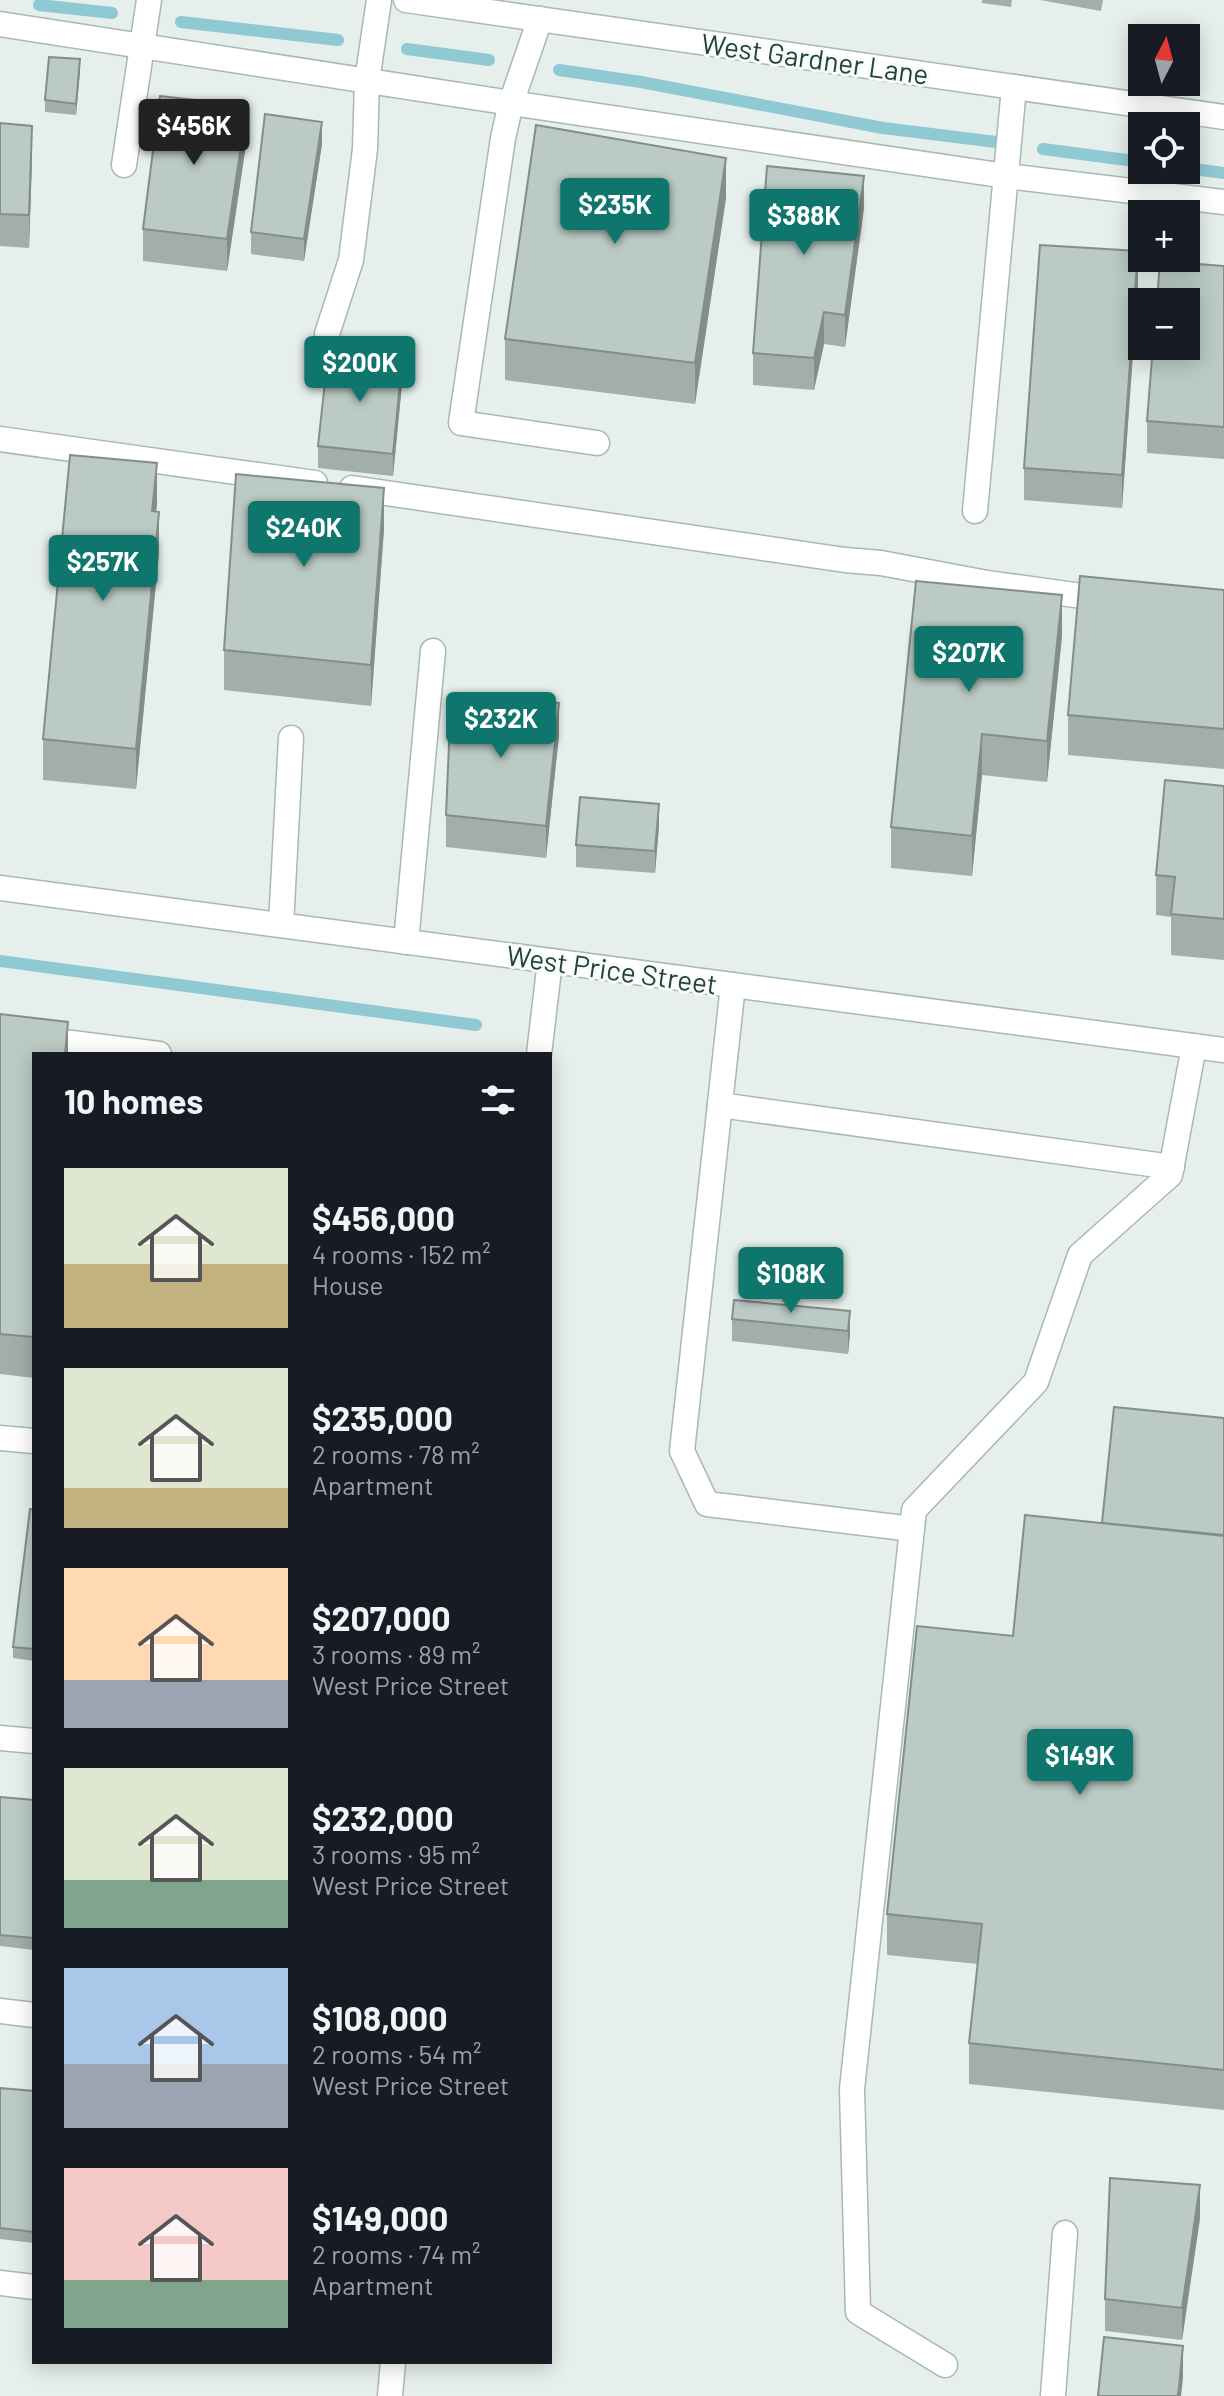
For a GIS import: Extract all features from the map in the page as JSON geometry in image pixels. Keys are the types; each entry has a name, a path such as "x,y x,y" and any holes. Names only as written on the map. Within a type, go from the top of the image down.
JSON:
{"street":[{"path":"0,32 4,0"},
{"path":"124,165 149,0"},
{"path":"327,334 351,260 365,149 367,81 379,0"},
{"name":"West Gardner Lane","path":"406,0 1224,117"},
{"path":"540,19 511,103 503,138 461,423 597,443"},
{"path":"0,24 1006,176 1224,202"},
{"path":"975,511 1014,87"},
{"path":"0,439 881,563 987,583 1134,603"},
{"path":"406,942 433,651"},
{"path":"281,925 291,738"},
{"name":"West Price Street","path":"0,888 1224,1050"},
{"path":"539,1052 550,961"},
{"path":"733,985 682,1451 707,1504 912,1529"},
{"path":"0,1034 143,1052"},
{"path":"945,2365 858,2312 852,2089 914,1510 1036,1382 1080,1255 1170,1175 1194,1046"},
{"path":"720,1105 1172,1167"},
{"path":"0,1438 32,1441"},
{"path":"0,1738 32,1741"},
{"path":"0,2011 32,2015"},
{"path":"1053,2396 1065,2233"},
{"path":"0,2283 32,2287"},
{"path":"390,2396 393,2364"}],"building":[{"path":"49,57 80,59 76,104 45,100"},
{"path":"160,96 247,106 227,239 143,229"},
{"path":"265,114 322,122 304,239 251,232"},
{"path":"0,123 32,126 29,215 0,214"},
{"path":"536,125 726,158 695,363 505,339"},
{"path":"767,166 864,176 845,315 824,312 814,358 753,353"},
{"path":"1040,245 1128,250 1128,272 1136,272 1135,288 1128,288 1130,360 1122,475 1024,468"},
{"path":"1200,264 1224,266 1224,427 1147,421 1152,360 1200,360 1200,288 1158,288 1159,272 1200,272"},
{"path":"328,354 402,362 393,454 318,446"},
{"path":"70,455 157,463 152,511 159,512 136,749 43,739"},
{"path":"236,474 384,488 371,665 224,650"},
{"path":"1080,576 1224,590 1224,729 1068,715"},
{"path":"916,581 1062,595 1047,741 982,734 972,836 891,827"},
{"path":"451,697 559,703 546,826 446,815"},
{"path":"1165,780 1224,786 1224,919 1171,914 1175,877 1156,875"},
{"path":"580,797 659,804 655,851 576,845"},
{"path":"0,1014 68,1022 65,1052 32,1052 32,1337 0,1334"},
{"path":"734,1300 850,1311 848,1331 732,1319"},
{"path":"1114,1407 1224,1418 1224,1535 1102,1523"},
{"path":"30,1509 32,1649 13,1647"},
{"path":"1025,1515 1224,1536 1224,2070 969,2043 982,1924 887,1914 917,1626 1013,1636"},
{"path":"0,1797 32,1800 32,1938 0,1935"},
{"path":"0,2088 32,2091 32,2232 0,2228"},
{"path":"1110,2178 1200,2185 1182,2308 1105,2299"},
{"path":"1104,2337 1183,2346 1178,2396 1098,2396"}],"waterway":[{"path":"39,5 112,13"},
{"path":"181,22 338,40"},
{"path":"407,49 489,60"},
{"path":"559,70 641,82 883,128 996,142"},
{"path":"1043,149 1128,160"},
{"path":"1200,170 1224,173"},
{"path":"0,961 476,1025"}]}
